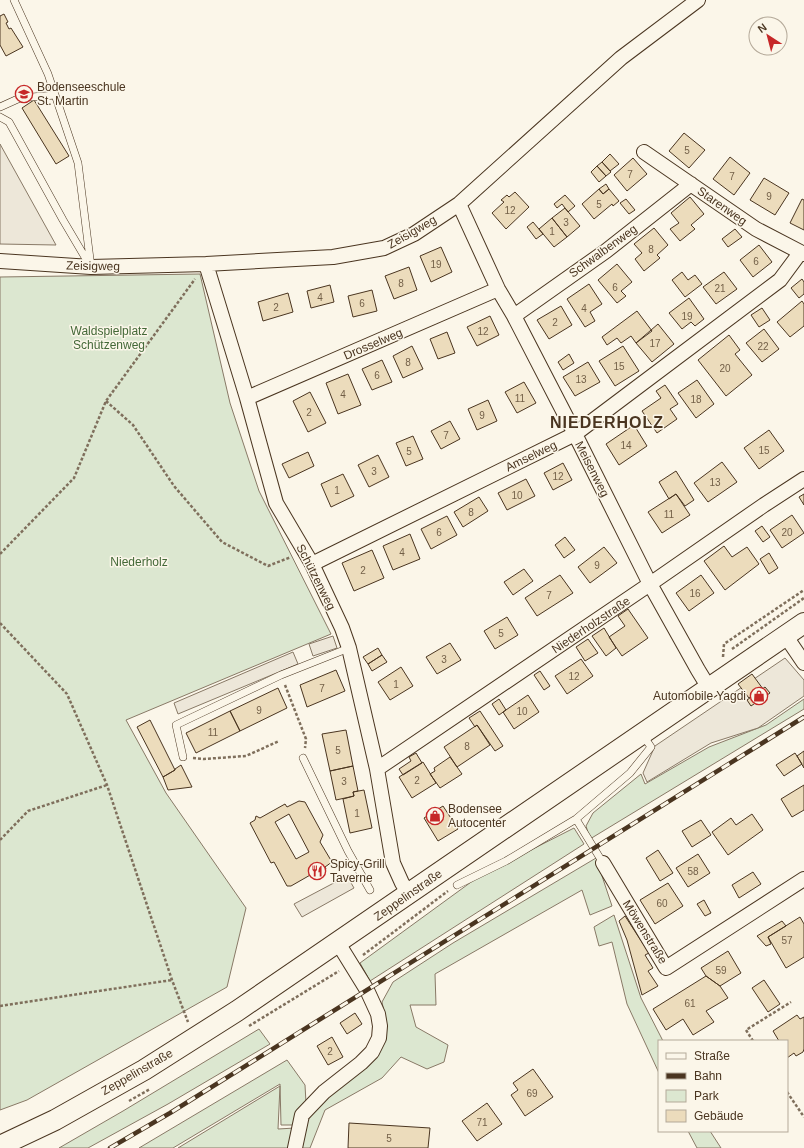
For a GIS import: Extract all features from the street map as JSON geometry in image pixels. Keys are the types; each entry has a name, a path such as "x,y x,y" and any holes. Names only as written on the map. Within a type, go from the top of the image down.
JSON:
{"main road":[{"name":"Zeppelinstraße","path":"0,1146 55,1120 144,1070 196,1037 409,894 647,740 709,688 804,623"}],"street":[{"name":"Zeisigweg","path":"0,261 91,267 206,264 332,257 384,248 414,234 459,204 621,58 698,0"},
{"name":"Starenweg","path":"644,152 756,229 802,253"},
{"name":"Schwalbenweg","path":"514,316 606,251 691,184"},
{"name":"Meisenweg","path":"459,204 498,289 514,316 575,434 650,584 709,688"},
{"name":"Amselweg","path":"308,558 575,434 780,280 802,253"},
{"name":"Schützenweg","path":"206,264 247,398 276,503 308,558 342,628 349,648 377,769 394,863 402,883 409,894"},
{"name":"Drosselweg","path":"247,398 498,289"},
{"name":"Niederholzstraße","path":"377,769 804,479"},
{"path":"785,635 804,663"},
{"name":"Möwenstraße","path":"603,863 666,968 804,879"},
{"path":"295,1148 302,1115 324,1092 361,1063 372,1052 379,1038 380,1026 378,1014 367,990 338,943"}],"lane":[{"path":"14,0 48,74 78,163 91,267"},
{"path":"0,107 20,98 55,96"},
{"path":"0,117 9,122 63,220 91,267"},
{"path":"183,757 176,725 281,675 349,648"},
{"path":"457,885 506,861 576,819 630,773 647,740"},
{"path":"303,758 348,851 370,890"},
{"name":"Möwenstraße","path":"576,819 603,863"}],"path":[{"path":"0,554 74,478 106,401 206,264"},
{"path":"106,401 133,425 174,486 222,542 268,566 308,558"},
{"path":"722,658 724,644 804,590"},
{"path":"735,646 804,598"},
{"path":"0,623 67,694 108,785 172,980 189,1025 196,1037"},
{"path":"281,675 306,739 303,758"},
{"path":"183,757 204,759 246,756 279,741"},
{"path":"0,840 28,811 108,785"},
{"path":"351,963 457,885"},
{"path":"0,1006 172,980"},
{"path":"752,1040 746,1030 791,1002"},
{"path":"788,1093 804,1117"}],"green space":[{"name":"Niederholz","path":"200,274 230,403 259,491 331,634 126,720 166,793 246,908 227,987 27,1100 0,1110 0,277"},
{"path":"804,699 804,709 590,839 586,826 593,813 641,774 645,784 709,747 766,725"},
{"path":"574,828 584,844 370,981 360,963 478,877"},
{"path":"596,858 612,906 590,915 582,890 435,974 436,1005 410,1005 416,1027 448,1045 444,1062 427,1069 401,1057 382,1078 325,1110 310,1148 299,1148 304,1124 387,1026 382,1002 393,982 453,943"},
{"path":"614,915 641,998 662,1040 658,1040 658,1071 627,1004 612,942 599,946 594,927"},
{"path":"259,1029 270,1044 168,1104 88,1148 59,1148 123,1111"},
{"path":"287,1060 305,1085 306,1103 295,1125 281,1125 280,1084 173,1148 139,1148"},
{"path":"280,1086 278,1129 295,1128 290,1148 178,1148"},
{"path":"689,1132 711,1132 721,1148 697,1148"}],"shaded area":[{"path":"0,144 56,245 0,244"},
{"path":"333,636 337,648 313,656 309,644"},
{"path":"293,652 298,664 178,714 174,703"},
{"path":"785,658 804,680 804,696 758,728 711,743 647,782 643,773 655,746"},
{"path":"347,876 354,888 302,917 294,904"}],"building":[{"path":"4,14 8,22 6,23 9,29 11,28 23,47 6,56 0,45 0,16"},
{"path":"34,100 69,156 56,164 22,108"},
{"path":"684,133 705,150 689,168 669,151"},
{"path":"610,154 619,164 610,171 602,162"},
{"path":"730,157 750,173 734,195 713,179"},
{"path":"633,158 647,174 627,191 614,175"},
{"path":"602,162 611,172 606,176 597,166"},
{"path":"597,166 606,176 599,182 591,172"},
{"path":"764,178 789,193 775,215 750,200"},
{"path":"606,184 609,189 603,194 599,189"},
{"path":"599,189 603,194 609,189 619,201 613,206 612,204 594,219 582,204"},
{"path":"515,192 529,207 506,229 492,213 504,202 501,200 507,195 509,197"},
{"path":"565,195 575,206 568,212 562,204 557,208 554,204"},
{"path":"690,197 704,214 691,225 695,229 680,241 670,229 679,223 671,213"},
{"path":"626,199 635,210 629,214 620,203"},
{"path":"802,199 804,200 804,230 790,223"},
{"path":"565,208 580,226 567,237 552,218"},
{"path":"552,218 567,237 554,247 539,229"},
{"path":"533,222 543,234 536,239 527,227"},
{"path":"654,228 668,245 657,255 660,258 644,271 635,259 642,253 634,244"},
{"path":"735,229 742,237 728,247 722,239"},
{"path":"759,245 772,262 753,277 740,260"},
{"path":"441,247 452,272 431,282 420,256"},
{"path":"617,264 632,282 621,291 626,296 617,303 598,280"},
{"path":"409,267 417,290 394,299 385,276"},
{"path":"682,272 688,280 695,275 702,284 685,297 672,280"},
{"path":"724,272 737,289 716,304 703,287"},
{"path":"802,279 804,282 804,294 799,298 791,288"},
{"path":"589,284 602,304 590,312 595,321 585,327 567,299"},
{"path":"330,285 334,302 311,308 307,291"},
{"path":"372,290 377,311 353,317 348,296"},
{"path":"288,293 293,312 263,321 258,302"},
{"path":"689,298 704,319 695,326 691,322 682,329 669,313"},
{"path":"802,301 804,304 804,326 790,337 777,322"},
{"path":"561,306 572,325 549,339 537,320"},
{"path":"762,308 770,320 759,327 751,315"},
{"path":"637,311 652,331 636,343 631,336 621,343 617,338 607,345 602,337"},
{"path":"490,316 499,335 477,346 467,327"},
{"path":"658,324 674,344 652,362 636,343"},
{"path":"764,329 779,349 762,362 746,343"},
{"path":"447,332 455,353 438,359 430,339"},
{"path":"729,335 740,350 735,354 752,375 726,396 698,360"},
{"path":"412,346 423,369 403,378 393,356"},
{"path":"623,346 639,371 615,386 599,361"},
{"path":"569,354 574,363 563,370 558,362"},
{"path":"382,360 392,382 372,390 362,369"},
{"path":"588,362 600,382 575,396 563,377"},
{"path":"348,374 361,405 338,414 326,383"},
{"path":"697,380 714,404 696,418 678,393"},
{"path":"524,382 536,403 517,413 505,392"},
{"path":"665,385 678,404 670,409 677,419 657,433 642,411 661,398 656,391"},
{"path":"310,392 326,423 308,432 293,401"},
{"path":"488,400 497,421 477,430 468,409"},
{"path":"450,421 460,439 441,449 431,431"},
{"path":"634,425 647,446 619,465 606,444"},
{"path":"769,430 784,451 759,469 744,448"},
{"path":"413,436 423,459 406,466 396,443"},
{"path":"308,452 314,466 289,478 282,464"},
{"path":"378,455 389,477 369,487 358,465"},
{"path":"722,462 737,482 708,502 694,483"},
{"path":"563,463 572,480 553,490 544,473"},
{"path":"676,471 694,500 685,506 676,494 669,499 659,482"},
{"path":"343,474 354,496 331,507 321,484"},
{"path":"526,479 535,496 507,510 498,493"},
{"path":"676,494 690,515 662,533 648,512"},
{"path":"804,494 804,505 799,497"},
{"path":"479,497 488,511 463,527 454,512"},
{"path":"792,515 804,533 782,548 770,530"},
{"path":"447,516 457,535 431,549 421,529"},
{"path":"762,526 770,537 763,542 755,531"},
{"path":"410,534 420,559 393,570 383,546"},
{"path":"565,537 575,550 564,558 555,545"},
{"path":"724,546 732,557 747,547 759,564 725,590 704,561"},
{"path":"604,547 617,563 590,583 578,567"},
{"path":"372,550 384,578 354,591 342,563"},
{"path":"769,553 778,568 769,574 760,559"},
{"path":"524,569 533,581 513,595 504,582"},
{"path":"560,575 573,593 537,616 525,598"},
{"path":"701,575 714,593 689,611 676,593"},
{"path":"628,609 648,638 622,656 609,637 625,626 618,616"},
{"path":"507,617 518,635 495,649 484,631"},
{"path":"604,628 616,648 606,656 592,636"},
{"path":"588,639 598,653 585,661 576,647"},
{"path":"450,643 461,660 437,674 426,657"},
{"path":"378,648 382,655 368,664 363,657"},
{"path":"382,655 387,662 372,671 368,664"},
{"path":"581,659 593,676 567,694 555,676"},
{"path":"401,667 413,686 390,700 378,682"},
{"path":"336,670 345,691 307,707 300,685"},
{"path":"540,671 550,686 544,690 534,675"},
{"path":"752,674 763,689 749,698 738,684"},
{"name":"Automobile Yagdi","path":"765,687 770,693 751,706 747,700"},
{"path":"278,688 287,708 240,731 230,711"},
{"path":"528,695 539,712 514,729 503,712"},
{"path":"499,699 506,710 499,715 492,704"},
{"path":"230,711 240,731 196,753 186,733"},
{"path":"480,711 503,746 495,751 477,725 475,727 469,718"},
{"path":"150,720 175,770 163,777 137,727"},
{"path":"477,725 490,745 457,767 444,747"},
{"path":"346,730 353,766 330,771 322,734"},
{"path":"804,751 804,768 797,756"},
{"path":"416,753 422,763 403,775 399,769 411,761 409,757"},
{"path":"795,753 802,764 784,776 776,765"},
{"path":"450,757 462,774 440,788 430,774 435,771 434,768"},
{"path":"423,762 436,783 412,798 399,777"},
{"path":"181,765 192,787 168,790 163,777"},
{"path":"353,766 358,791 353,792 354,796 336,800 330,771"},
{"path":"804,785 804,810 792,817 781,799"},
{"path":"364,790 372,828 350,833 343,799 354,796 353,792"},
{"path":"299,801 305,802 323,835 320,842 332,862 325,867 326,869 314,876 312,874 291,886 287,886 274,862 271,863 250,823 255,820 256,816 260,818 285,804 287,807","holes":["289,814 309,852 296,859 275,822"]},
{"path":"443,806 458,829 438,841 424,818"},
{"path":"752,814 763,830 728,855 712,832 731,818 736,825"},
{"path":"701,820 711,835 692,847 682,831"},
{"path":"658,850 673,873 660,881 646,858"},
{"path":"698,854 710,873 688,887 676,868"},
{"path":"753,872 761,884 739,898 732,885"},
{"path":"668,883 683,906 655,924 640,900"},
{"path":"704,900 711,913 705,916 697,904"},
{"path":"625,916 649,953 645,955 653,968 648,971 658,986 642,995 627,940 619,921"},
{"path":"800,917 804,924 804,957 786,968 768,937"},
{"path":"782,921 786,926 768,937 771,944 766,946 757,936"},
{"path":"728,951 741,973 720,986 706,976 701,968"},
{"path":"706,976 720,986 728,998 706,1011 714,1022 693,1035 683,1019 666,1030 653,1009"},
{"path":"764,980 780,1004 768,1012 752,988"},
{"path":"355,1013 362,1024 347,1034 340,1023"},
{"path":"797,1015 800,1019 804,1017 803,1052 796,1056 794,1053 788,1057 788,1040 778,1040 773,1031"},
{"path":"332,1037 343,1057 328,1065 317,1046"},
{"path":"533,1069 553,1097 525,1116 511,1095 518,1090 513,1083"},
{"path":"487,1103 502,1124 477,1141 462,1121"},
{"path":"349,1123 430,1128 428,1148 348,1148"}],"railway":[{"path":"110,1148 170,1113 804,717"}],"place":[{"name":"Bodenseeschule St. Martin","path":"24,94"},
{"name":"Automobile Yagdi","path":"759,696"},
{"name":"Bodensee Autocenter","path":"435,816"},
{"name":"Spicy-Grill Taverne","path":"317,871"}],"district":[{"name":"NIEDERHOLZ","path":"607,422"}],"park label":[{"name":"Waldspielplatz Schützenweg","path":"109,338"}]}
